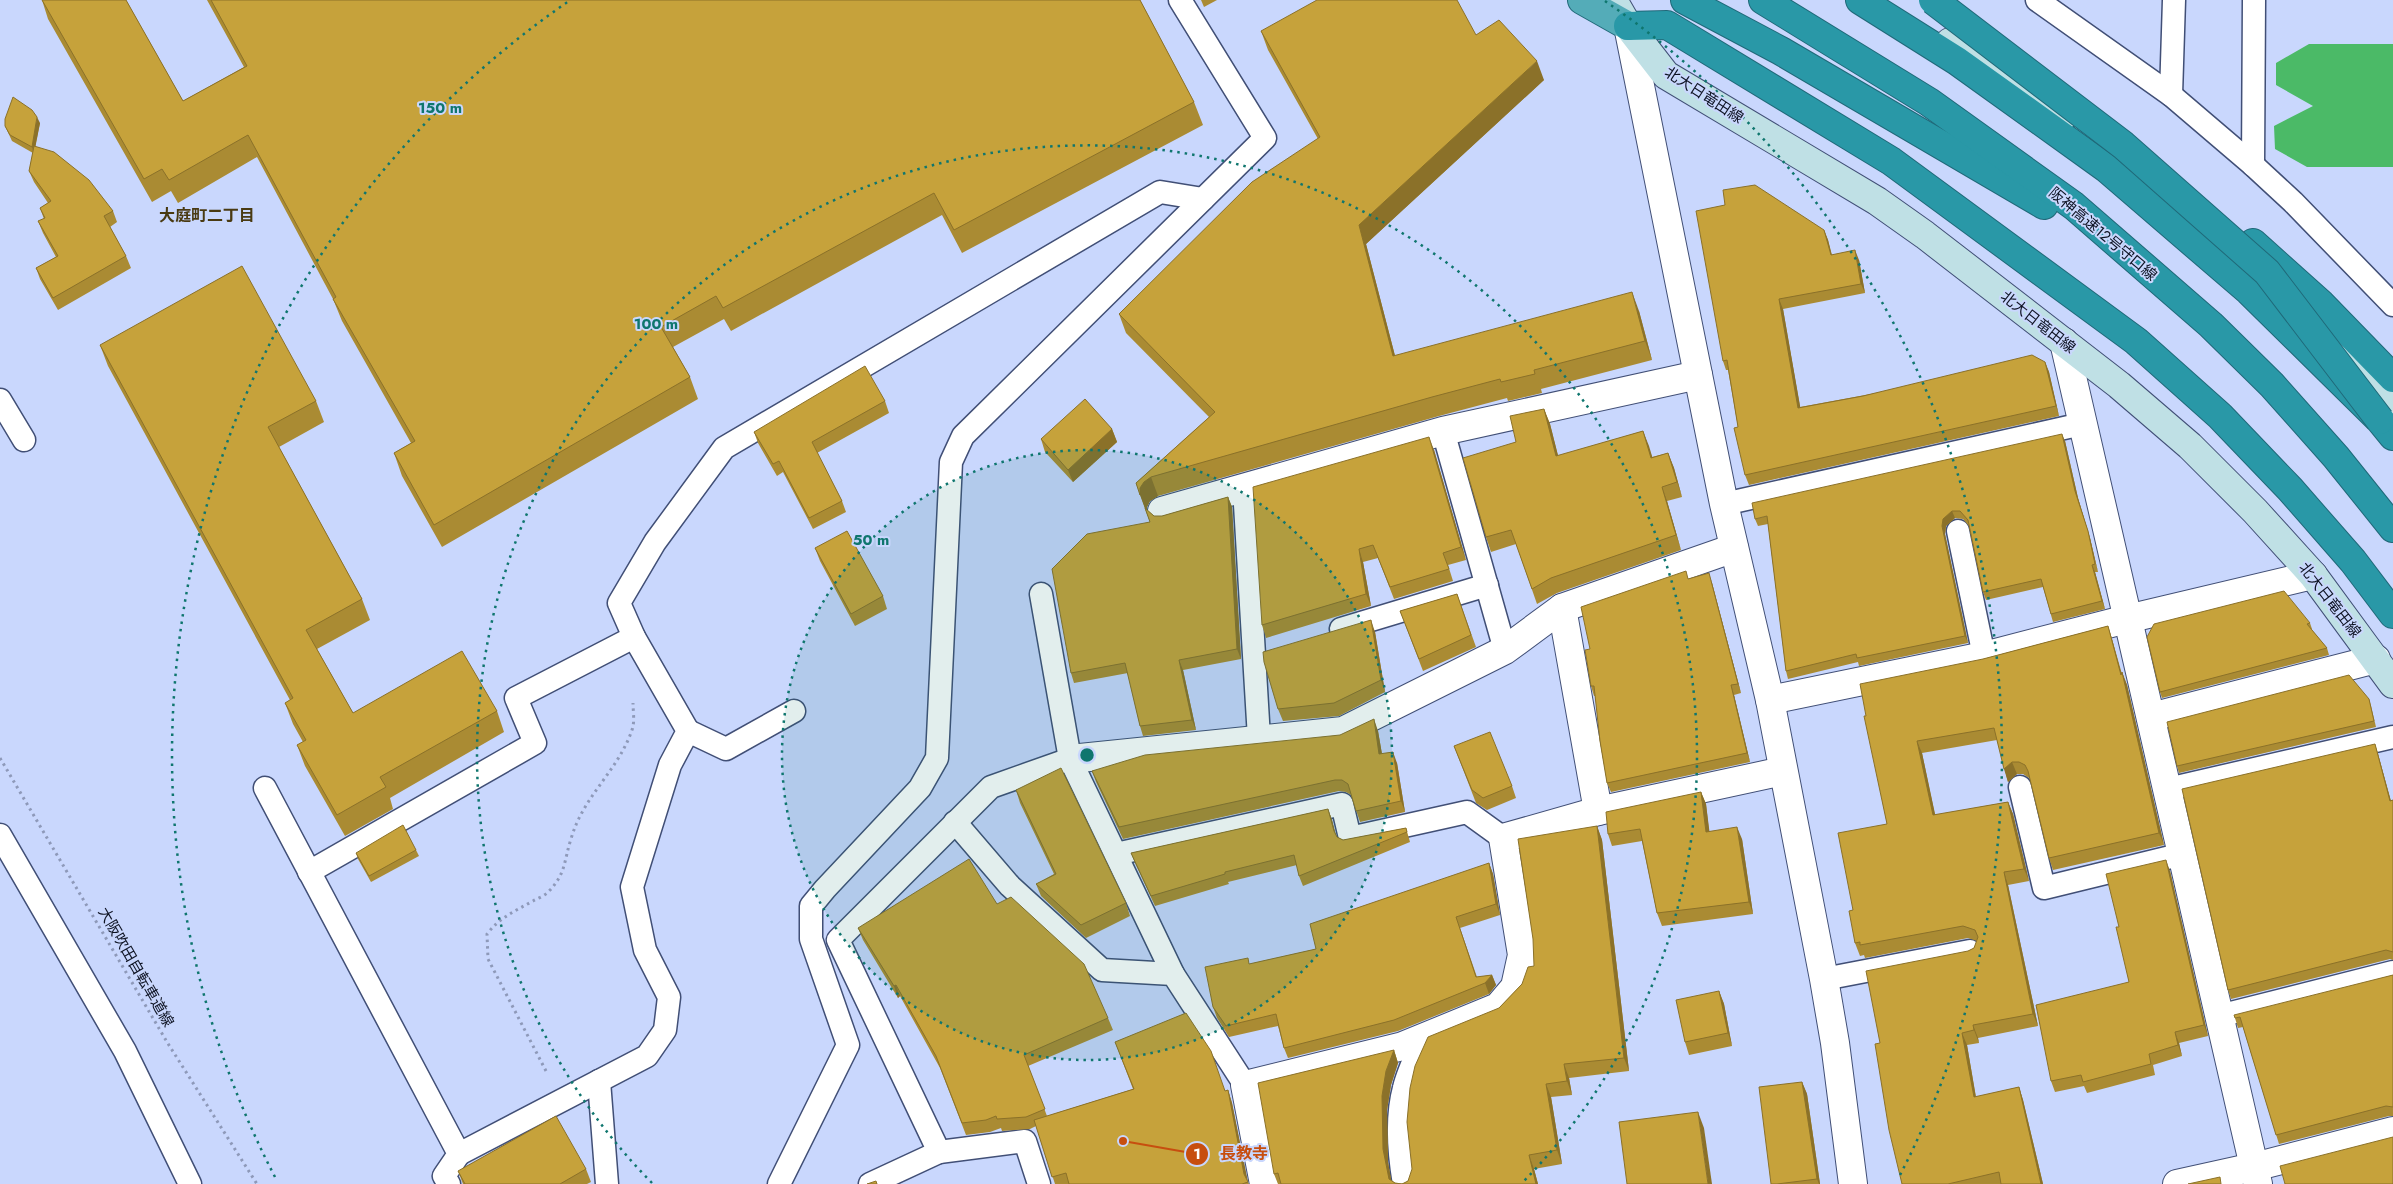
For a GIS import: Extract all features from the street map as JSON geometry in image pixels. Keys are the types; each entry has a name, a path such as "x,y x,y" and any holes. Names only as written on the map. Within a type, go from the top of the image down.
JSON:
{"highway":[{"path":"1582,0 1628,26 1667,25 1891,161 2136,341 2220,416 2290,489 2353,562 2393,614"},
{"path":"1685,0 1781,51 1904,121 2130,255"},
{"name":"阪神高速12号守口線","path":"1763,0 1929,102 2074,206 2211,325 2272,385 2336,457 2393,528"},
{"path":"1860,0 1957,60 2106,168 2249,291 2389,421"},
{"path":"1932,0 2123,145 2267,272 2389,421"},
{"path":"1932,0 2093,114 2240,230 2321,304 2393,378"}],"main road":[{"name":"北大日竜田線","path":"1613,0 1628,26 1666,74 1878,201 2119,385 2190,446 2255,511 2312,575 2393,684"},
{"name":"北大日竜田線","path":"1621,0 1628,26"},
{"path":"1883,0 2132,155 2274,279 2389,421"}],"street":[{"path":"1628,26 1724,504 1770,700 1835,1043 1853,1184"},
{"path":"2064,342 2256,1176"},
{"path":"1162,511 1443,431 1698,375"},
{"path":"1070,759 1343,730 1505,650 1562,608 1734,548"},
{"path":"1770,700 1984,656 2127,619 2312,575"},
{"path":"1562,608 1598,811"},
{"path":"2151,717 2376,659"},
{"path":"1264,1184 1245,1085 1403,1046 1498,1007 1516,987 1522,955 1503,838 1598,811 1783,771"},
{"path":"2177,1184 2256,1176 2393,1131"}],"lane":[{"path":"779,1184 848,1045 811,939 811,906 920,788 937,758 950,462 963,436 1265,138 1180,0"},
{"path":"2037,0 2172,95 2293,202 2393,305"},
{"path":"2172,95 2174,0"},
{"path":"2253,165 2254,0"},
{"path":"794,710 726,749 688,731 634,637 619,603 655,542 724,448 1160,192 1203,199"},
{"path":"0,400 24,440"},
{"path":"1724,504 2082,424"},
{"path":"1443,431 1505,650"},
{"path":"1244,488 1263,652 1259,738"},
{"path":"1958,531 1984,656"},
{"path":"1319,635 1487,585"},
{"path":"1041,594 1070,759 1173,974 1245,1085"},
{"path":"309,872 535,743 516,698 634,637"},
{"path":"449,1184 444,1176 459,1154 648,1056 665,1030 669,997 645,950 632,887 670,765 688,731"},
{"path":"2168,789 2393,737"},
{"path":"939,1152 838,940 991,787 1070,759"},
{"path":"2020,787 2044,888 2183,854"},
{"path":"265,788 459,1154"},
{"path":"1116,854 1342,804 1350,838 1467,812 1503,838"},
{"path":"956,822 1010,886 1102,970 1173,974"},
{"path":"0,835 125,1051 190,1184"},
{"path":"1824,979 1970,951"},
{"path":"2219,1016 2393,972"},
{"path":"1404,1184 1401,1167 1400,1122 1404,1088 1424,1038"},
{"path":"599,1081 607,1184"},
{"path":"870,1184 939,1152 1025,1141 1039,1184"}],"path":[{"path":"561,1101 488,959 487,934 498,921 548,893 560,878 567,861 570,840 582,811 599,783 615,766 624,749 633,727 633,703 611,648"},
{"name":"大阪吹田自転車道線","path":"0,758 166,1042 257,1184"}],"shaded area":[{"path":"2309,44 2393,44 2393,167 2307,167 2275,149 2274,126 2313,106 2276,85 2276,63"}],"building":[{"path":"42,0 126,0 183,101 247,66 211,0 1140,0 1194,102 954,230 934,193 723,308 716,296 661,327 690,377 434,525 394,453 415,441 333,299 336,297 248,135 169,180 162,169 144,179"},
{"path":"1317,0 1457,0 1476,35 1499,20 1537,61 1359,225 1393,356 1632,292 1645,341 1534,370 1535,374 1501,382 1500,379 1432,397 1151,477 1140,488 1140,495 1136,483 1215,412 1119,314 1252,182 1320,137 1261,31"},
{"path":"13,97 32,110 37,117 32,147 10,135 5,126 5,119"},
{"path":"34,146 54,152 89,180 113,211 104,216 126,256 53,298 36,268 58,256 38,221 45,218 40,208 51,201 29,171"},
{"path":"1755,185 1824,230 1831,255 1855,250 1861,284 1779,299 1798,408 1863,396 2032,355 2045,362 2056,406 1745,475 1734,428 1738,427 1727,360 1723,361 1696,211 1725,205 1723,190"},
{"path":"242,266 316,401 268,427 362,599 306,630 353,713 462,651 497,711 380,777 386,787 337,815 297,745 306,740 285,703 293,698 100,345"},
{"path":"865,366 885,401 812,442 842,501 809,518 779,461 773,464 754,432"},
{"path":"1085,399 1112,429 1068,470 1041,439"},
{"path":"1544,409 1556,456 1643,431 1651,458 1668,453 1677,482 1662,487 1676,535 1551,578 1532,589 1511,530 1486,537 1463,458 1516,442 1510,416"},
{"path":"2062,434 2075,491 2088,531 2095,564 2092,565 2102,601 2051,614 2041,579 1983,592 1968,520 1960,511 1952,511 1943,519 1942,526 1965,636 1857,658 1856,654 1786,671 1767,516 1755,519 1752,503"},
{"path":"1429,437 1461,547 1443,553 1449,569 1390,587 1373,545 1359,549 1366,594 1262,625 1253,487"},
{"path":"1228,497 1237,649 1179,660 1192,720 1140,726 1125,663 1071,673 1052,569 1087,534 1150,522 1145,508 1154,516 1162,516"},
{"path":"847,531 883,596 851,614 815,548"},
{"path":"1686,571 1688,579 1709,573 1738,684 1731,685 1747,753 1607,783 1594,686 1591,686 1585,650 1590,649 1581,607"},
{"path":"2284,591 2310,623 2307,624 2327,648 2160,692 2147,637 2154,624"},
{"path":"1457,594 1471,635 1419,659 1400,611"},
{"path":"1371,620 1381,680 1334,703 1278,709 1264,662 1263,652"},
{"path":"2108,626 2121,675 2122,672 2159,833 2049,858 2028,771 2025,765 2019,762 2012,762 2004,769 1994,728 1917,741 1933,815 2008,802 2024,869 2004,872 2033,1014 1973,1025 1974,1030 1962,1033 1974,1097 2019,1087 2041,1184 2001,1184 1999,1172 1948,1184 1902,1184 1889,1130 1875,1044 1880,1043 1866,971 1968,951 1974,948 1978,937 1975,930 1963,926 1860,945 1860,942 1855,943 1849,911 1853,910 1838,833 1887,824 1864,716 1866,716 1860,684 1983,659"},
{"path":"2349,675 2369,699 2374,721 2177,766 2167,722"},
{"path":"1374,719 1379,754 1393,752 1401,801 1356,811 1348,784 1342,780 1335,780 1119,827 1092,771 1145,755 1340,735"},
{"path":"1490,732 1512,786 1483,798 1472,790 1454,746"},
{"path":"2375,744 2390,801 2393,800 2393,952 2386,950 2228,990 2182,789"},
{"path":"1061,768 1126,903 1081,925 1036,884 1056,874 1016,790"},
{"path":"1701,792 1706,832 1737,827 1749,902 1657,913 1640,829 1608,834 1606,812"},
{"path":"1328,809 1334,831 1337,837 1343,840 1406,828 1407,832 1299,876 1294,855 1225,872 1225,874 1151,896 1131,853"},
{"path":"403,825 416,850 369,876 356,853"},
{"path":"1597,826 1624,1058 1564,1064 1567,1081 1546,1084 1557,1150 1529,1155 1536,1184 1402,1184 1408,1181 1412,1169 1407,1122 1410,1088 1415,1066 1428,1037 1499,1008 1522,984 1528,967 1534,966 1533,939 1518,839"},
{"path":"969,859 997,904 1011,897 1084,964 1108,1018 1024,1055 1045,1109 1026,1117 997,1119 996,1116 986,1120 962,1123 936,1056 896,985 894,986 858,928"},
{"path":"2166,860 2204,1025 2175,1032 2178,1045 2149,1054 2151,1064 2083,1082 2081,1075 2051,1081 2036,1005 2129,982 2116,927 2119,927 2106,874"},
{"path":"1489,863 1496,904 1456,917 1476,977 1492,975 1485,983 1394,1020 1284,1048 1276,1014 1226,1026 1213,1007 1205,967 1248,958 1249,964 1316,949 1310,924"},
{"path":"2393,975 2393,1107 2386,1106 2276,1135 2240,1017 2235,1018 2234,1015"},
{"path":"1719,991 1728,1033 1685,1042 1676,1000"},
{"path":"1186,1013 1211,1051 1225,1091 1228,1090 1244,1174 1248,1182 1242,1184 1069,1184 1066,1173 1052,1177 1034,1120 1134,1089 1115,1042"},
{"path":"1394,1050 1386,1071 1382,1096 1383,1149 1389,1179 1395,1183 1402,1184 1281,1184 1278,1173 1274,1174 1258,1083"},
{"path":"1802,1082 1817,1179 1771,1184 1759,1087"},
{"path":"1698,1112 1708,1184 1627,1184 1619,1122"},
{"path":"556,1116 586,1169 560,1184 465,1184 458,1171"},
{"path":"2393,1137 2393,1184 2285,1184 2280,1166"},
{"path":"2220,1177 2221,1184 2188,1184"}],"place":[{"name":"長教寺","path":"1123,1141"}],"district":[{"name":"大庭町二丁目","path":"207,215"}]}
